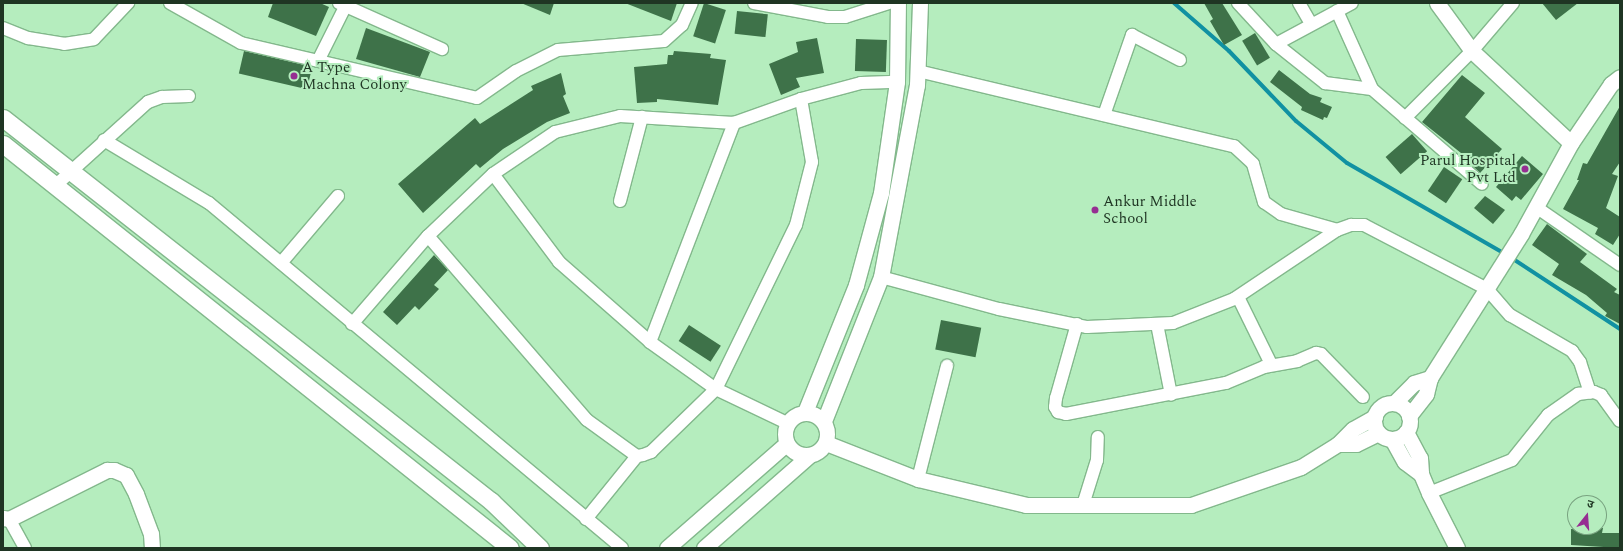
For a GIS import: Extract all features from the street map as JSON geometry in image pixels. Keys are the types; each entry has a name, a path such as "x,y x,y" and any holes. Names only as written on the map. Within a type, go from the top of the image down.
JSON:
{"main road":[{"path":"3,118 491,501 540,548"},
{"path":"3,144 511,548 527,535"},
{"path":"400,459 414,441"}],"street":[{"path":"3,28 28,38 64,44 94,39 128,3"},
{"path":"170,3 235,41 477,98 516,71 558,50 664,42 682,25 692,3"},
{"path":"754,3 840,17 889,3"},
{"path":"805,412 856,285 881,193 897,82 898,3"},
{"path":"704,548 810,455 822,449 826,443 827,429 824,421 881,277 899,189 918,71 920,3"},
{"path":"1238,3 1276,44 1325,83 1372,89"},
{"path":"1299,3 1311,24"},
{"path":"1276,44 1352,3"},
{"path":"1437,3 1472,51 1571,143"},
{"path":"1405,118 1472,51 1513,3"},
{"path":"318,61 344,4 442,49"},
{"path":"1337,11 1372,89 1482,184"},
{"path":"1104,115 1132,35 1135,34 1180,60"},
{"path":"918,71 1234,146 1252,164 1264,202 1281,214 1337,230"},
{"path":"1409,416 1426,394 1430,378 1521,234 1571,143 1611,84 1620,77"},
{"path":"352,324 428,236 493,174 555,132 620,116 734,123 801,99 861,83 897,82"},
{"path":"56,185 70,170 148,102 162,97 189,96"},
{"path":"586,519 637,456 652,452 716,388 796,225 812,162 801,99"},
{"path":"620,202 642,118"},
{"path":"650,342 734,123"},
{"path":"104,140 209,203 622,548"},
{"path":"493,174 559,262 650,342 716,388 787,423"},
{"path":"281,264 338,196"},
{"path":"1536,207 1618,260"},
{"path":"881,277 1000,309 1087,327 1173,323 1238,297 1337,230 1350,225 1364,225 1487,289 1510,314 1572,351 1580,362 1590,392"},
{"path":"428,236 587,420 637,456"},
{"path":"1238,297 1271,364"},
{"path":"1077,324 1056,398 1055,407 1058,412 1066,414 1171,396 1236,381 1271,364 1297,361 1311,353 1321,354 1363,397"},
{"path":"1156,324 1171,396"},
{"path":"918,479 947,366"},
{"path":"826,443 918,479 1026,505 1191,505 1302,467 1338,444 1353,429 1374,417 1382,406 1394,403 1414,383 1430,378"},
{"path":"1429,493 1512,460 1556,408 1578,394 1590,392 1601,395 1608,401 1620,421"},
{"path":"1394,403 1404,408 1409,416 1409,426 1406,432"},
{"path":"787,423 798,414 805,412 824,421"},
{"path":"1374,417 1374,426 1385,436 1405,462 1420,474"},
{"path":"787,423 787,443 796,453 810,455"},
{"path":"1338,444 1356,444 1406,432"},
{"path":"1406,432 1420,458 1420,474 1458,548"},
{"path":"1083,505 1097,460 1098,437"},
{"path":"667,548 787,443"},
{"path":"25,548 6,518 107,470 114,470 126,475 136,494 151,534 152,548"}],"building":[{"path":"273,3 320,3 329,7 316,36 268,17"},
{"path":"521,3 554,3 550,15"},
{"path":"625,3 677,3 671,21"},
{"path":"704,3 726,10 715,43 693,36"},
{"path":"1204,3 1222,3 1242,35 1224,45 1210,21 1213,19"},
{"path":"1542,3 1578,3 1556,20"},
{"path":"737,11 768,14 765,37 735,34"},
{"path":"366,28 430,52 420,77 356,59"},
{"path":"1255,33 1270,58 1257,66 1242,41"},
{"path":"817,38 824,73 796,78 800,87 781,95 769,64 798,52 796,42"},
{"path":"856,39 887,40 886,72 855,71"},
{"path":"244,51 312,67 307,89 239,73"},
{"path":"674,51 711,54 710,58 726,60 718,105 657,99 657,102 637,103 634,67 667,64 668,55 673,55"},
{"path":"1279,70 1310,94 1322,98 1320,102 1332,107 1327,118 1324,117 1323,120 1301,110 1302,107 1270,82"},
{"path":"561,73 566,94 563,96 570,113 547,122 503,149 480,168 476,164 423,213 398,184 475,118 480,124 533,90 531,86"},
{"path":"1462,75 1485,93 1465,117 1502,149 1480,173 1465,158 1466,157 1422,122"},
{"path":"1620,106 1620,162 1612,174 1618,176 1606,208 1620,217 1620,234 1613,245 1595,234 1598,228 1563,209 1579,180 1577,180 1583,163 1587,164"},
{"path":"1412,134 1427,151 1401,174 1386,157"},
{"path":"1522,156 1543,174 1521,200 1516,196 1512,201 1496,187"},
{"path":"1444,167 1462,179 1446,203 1428,191"},
{"path":"1485,196 1505,210 1493,224 1474,208"},
{"path":"1547,224 1587,254 1580,262 1617,289 1614,292 1620,295 1620,324 1605,316 1607,313 1586,295 1552,275 1559,264 1532,245"},
{"path":"434,255 448,270 434,285 439,289 419,310 415,306 397,325 383,312"},
{"path":"941,320 981,328 976,357 935,349"},
{"path":"689,325 721,346 711,362 679,341"},
{"path":"1607,533 1620,533 1620,548 1571,545 1571,535 1607,535"}],"waterway":[{"path":"1174,3 1229,51 1296,121 1347,163 1505,254"},
{"path":"1510,257 1620,329"}],"place":[{"name":"A Type Machna Colony","path":"294,76"},
{"name":"Parul Hospital Pvt Ltd","path":"1525,169"},
{"name":"Ankur Middle School","path":"1095,210"}]}
